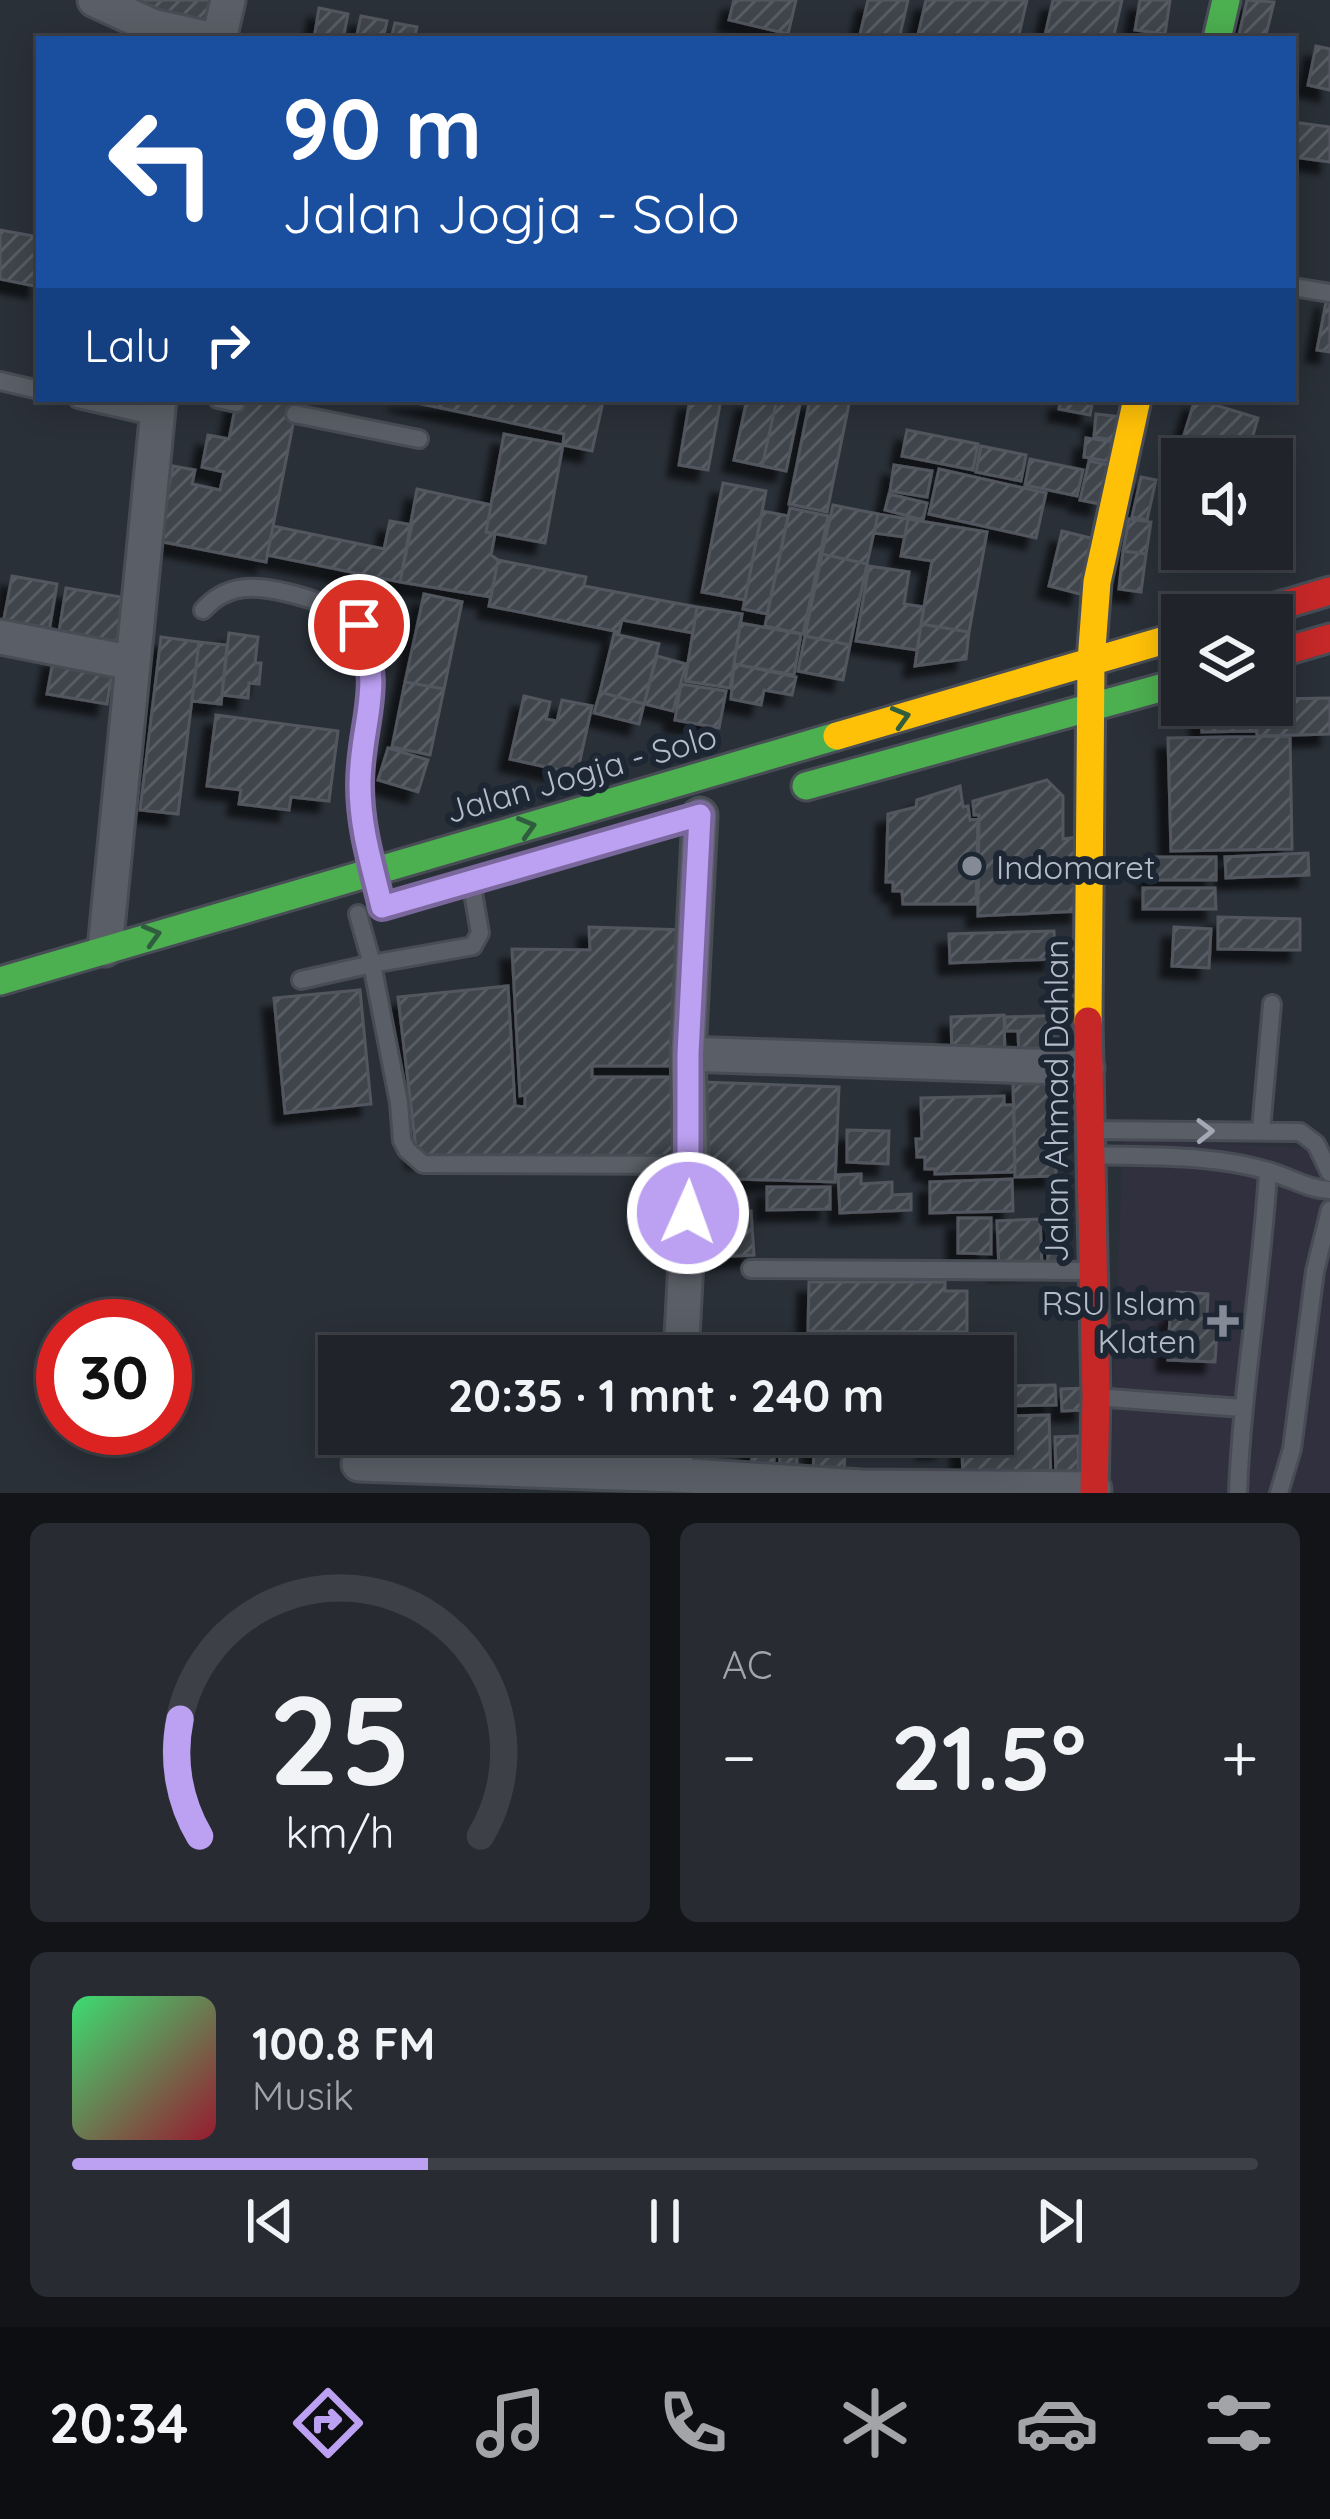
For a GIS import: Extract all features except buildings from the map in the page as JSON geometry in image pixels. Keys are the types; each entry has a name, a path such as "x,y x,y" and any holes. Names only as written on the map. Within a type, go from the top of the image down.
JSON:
{"main road":[{"path":"1218,36 1226,0"},
{"name":"Jalan Ahmad Dahlan","path":"1094,1491 1087,1068 1091,661 1097,582 1137,402"},
{"path":"1293,603 1330,592"},
{"path":"1293,649 1330,638"},
{"name":"Jalan Jogja - Solo","path":"0,981 105,949 365,900 1161,640"},
{"path":"790,791 1161,688"}],"street":[{"path":"94,0 152,26 196,36"},
{"path":"220,36 228,0"},
{"path":"105,949 158,408"},
{"path":"0,637 133,663"},
{"path":"682,1335 691,1165 688,1054 700,816"},
{"path":"688,1054 1087,1068"},
{"path":"675,1475 676,1455"},
{"path":"359,1463 861,1487 1094,1491"}],"lane":[{"path":"1296,287 1330,293"},
{"path":"0,381 36,389"},
{"path":"104,402 158,408"},
{"path":"295,414 419,440"},
{"path":"203,610 215,596 233,587 271,589 324,601 359,625 369,649 373,691 360,777 365,900 372,964 400,1103 402,1140 413,1158 436,1166 691,1165"},
{"path":"301,980 477,943 480,933 471,881"},
{"path":"1261,1130 1272,1004"},
{"path":"1088,1142 1261,1130 1300,1132 1311,1138 1330,1173"},
{"path":"1088,1142 1268,1171 1330,1190"},
{"path":"1238,1493 1242,1408 1259,1293 1268,1171"},
{"path":"1279,1493 1292,1449 1315,1271 1330,1210"},
{"path":"751,1269 1092,1270"},
{"path":"1096,1396 1242,1408"}],"shaded area":[{"name":"RSU Islam Klaten","path":"1123,1139 1330,1149 1330,1493 1110,1493"}],"traffic: fast":[{"path":"1218,36 1226,0"},
{"path":"806,786 1161,688"},
{"path":"0,981 837,736"}],"traffic: slow":[{"path":"1088,1021 1091,661 1097,582 1136,402"},
{"path":"837,736 1161,641"}],"traffic: jam":[{"path":"1293,602 1330,591"},
{"path":"1293,649 1330,638"},
{"path":"1088,1021 1094,1493"}],"place":[{"name":"Indomaret","path":"972,866"},
{"name":"RSU Islam Klaten","path":"1223,1321"}],"route":[{"path":"359,625 369,649 373,691 360,777 361,824 382,907 700,815 688,1054 688,1213"}]}
